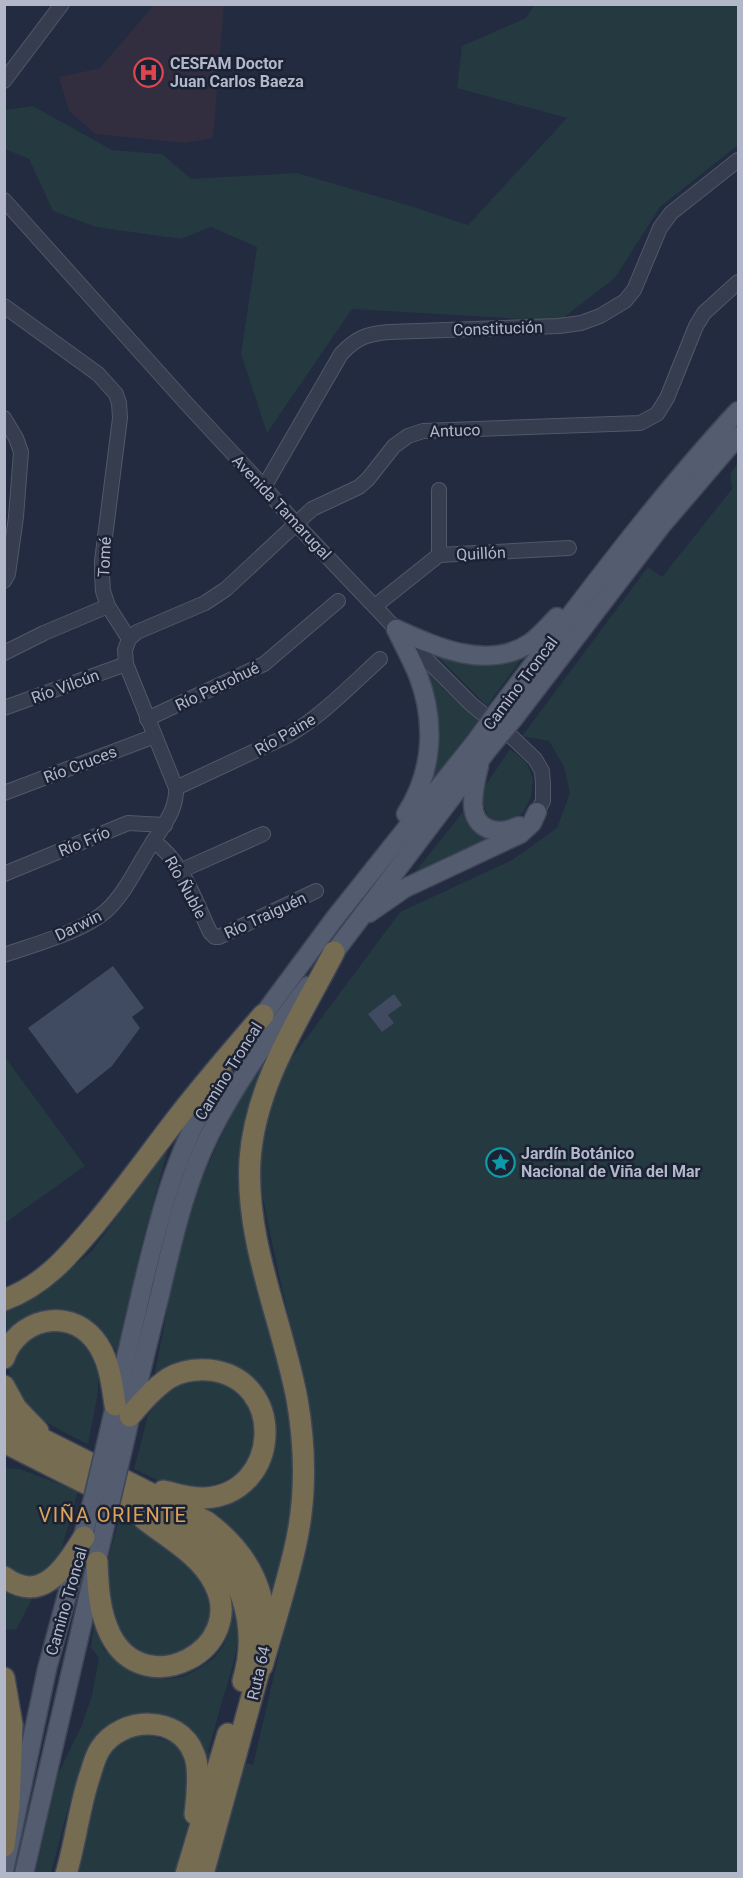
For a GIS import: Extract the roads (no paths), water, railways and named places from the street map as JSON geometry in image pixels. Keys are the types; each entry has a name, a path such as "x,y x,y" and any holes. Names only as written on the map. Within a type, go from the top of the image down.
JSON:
{"highway":[{"path":"262,1666 294,1552 302,1503 303,1450 296,1398 253,1227 250,1160 262,1096 334,952"},
{"path":"4,1300 42,1280 68,1257 179,1116 263,1015"},
{"path":"4,1358 18,1335 36,1323 56,1320 77,1325 86,1330 100,1346 123,1411 171,1377 192,1370 215,1371 236,1380 253,1395 263,1416 266,1438 260,1461 247,1480 227,1493 216,1496 119,1497"},
{"path":"4,1386 16,1408 46,1441"},
{"name":"Ruta 64","path":"4,1420 46,1441 119,1497 207,1522 220,1532 242,1557 258,1585 264,1609 266,1633 262,1666 193,1869"},
{"name":"Ruta 64","path":"4,1442 177,1524 214,1551 233,1576 240,1591 249,1622 247,1670 193,1869"},
{"path":"4,1461 45,1463"},
{"path":"97,1562 98,1596 107,1626 116,1644 131,1658 151,1666 171,1666 191,1659 208,1644 214,1635 220,1614 218,1593 214,1582 190,1554 119,1497"},
{"path":"4,1577 15,1584 24,1586 47,1582 64,1568 84,1537"},
{"path":"4,1678 12,1725 9,1806 4,1846"},
{"path":"66,1874 84,1792 99,1750 112,1735 139,1724 168,1728 184,1739 195,1756 198,1794 193,1869"}],"main road":[{"name":"Camino Troncal","path":"4,1871 47,1669 93,1500 116,1438 177,1220 201,1154 223,1108 250,1064 483,748 620,550 738,411"},
{"name":"Camino Troncal","path":"507,713 738,436"},
{"path":"396,629 434,646 474,656 489,656 517,649 529,644 541,634 620,550"},
{"path":"348,902 416,798 428,759 430,735 427,707 418,676 396,629"},
{"name":"Camino Troncal","path":"123,1411 159,1216 174,1170 190,1133 212,1092 263,1015 348,902 483,748"},
{"path":"483,748 473,807 482,824 489,830 504,831 523,824 537,812"},
{"path":"356,922 405,888 520,834 532,823 537,812"},
{"name":"Camino Troncal","path":"24,1874 97,1562 119,1497 116,1438"}],"street":[{"path":"4,81 62,4"},
{"name":"Constitución","path":"264,487 341,354 358,339 370,334 389,332 559,326 581,323 600,316 625,301 634,290 660,228 671,213 738,160"},
{"name":"Avenida Tamarugal","path":"4,200 297,525 471,704 535,759 542,771 543,784 543,801 537,812"},
{"name":"Antuco","path":"129,639 137,632 205,603 226,589 312,509 359,487 394,446 415,432 640,423 657,414 667,398 696,326 704,313 738,282"},
{"name":"Tomé","path":"4,306 98,374 116,394 120,417 102,561 103,591 108,606 129,639"},
{"path":"4,418 21,452 10,516 8,574 4,581"},
{"path":"439,490 439,555"},
{"name":"Quillón","path":"375,606 439,555 569,548"},
{"name":"Río Petrohué","path":"147,719 264,664 338,601"},
{"path":"4,653 108,606"},
{"path":"129,639 125,650 126,664 176,788 174,804 165,825 153,841"},
{"name":"Río Paine","path":"176,788 303,727 380,659"},
{"name":"Río Vilcún","path":"4,708 126,664"},
{"name":"Río Cruces","path":"4,793 154,736"},
{"name":"Río Frío","path":"4,873 128,822 165,825"},
{"path":"180,871 263,834"},
{"name":"Río Ñuble","path":"153,841 164,848 180,871 210,932 215,937"},
{"name":"Darwin","path":"4,955 96,919 122,892 153,841"},
{"name":"Río Traiguén","path":"215,937 316,891"}],"place":[{"name":"CESFAM Doctor Juan Carlos Baeza","path":"149,72"},
{"name":"Jardín Botánico Nacional de Viña del Mar","path":"500,1162"}],"district":[{"name":"VIÑA ORIENTE","path":"113,1515"}]}
